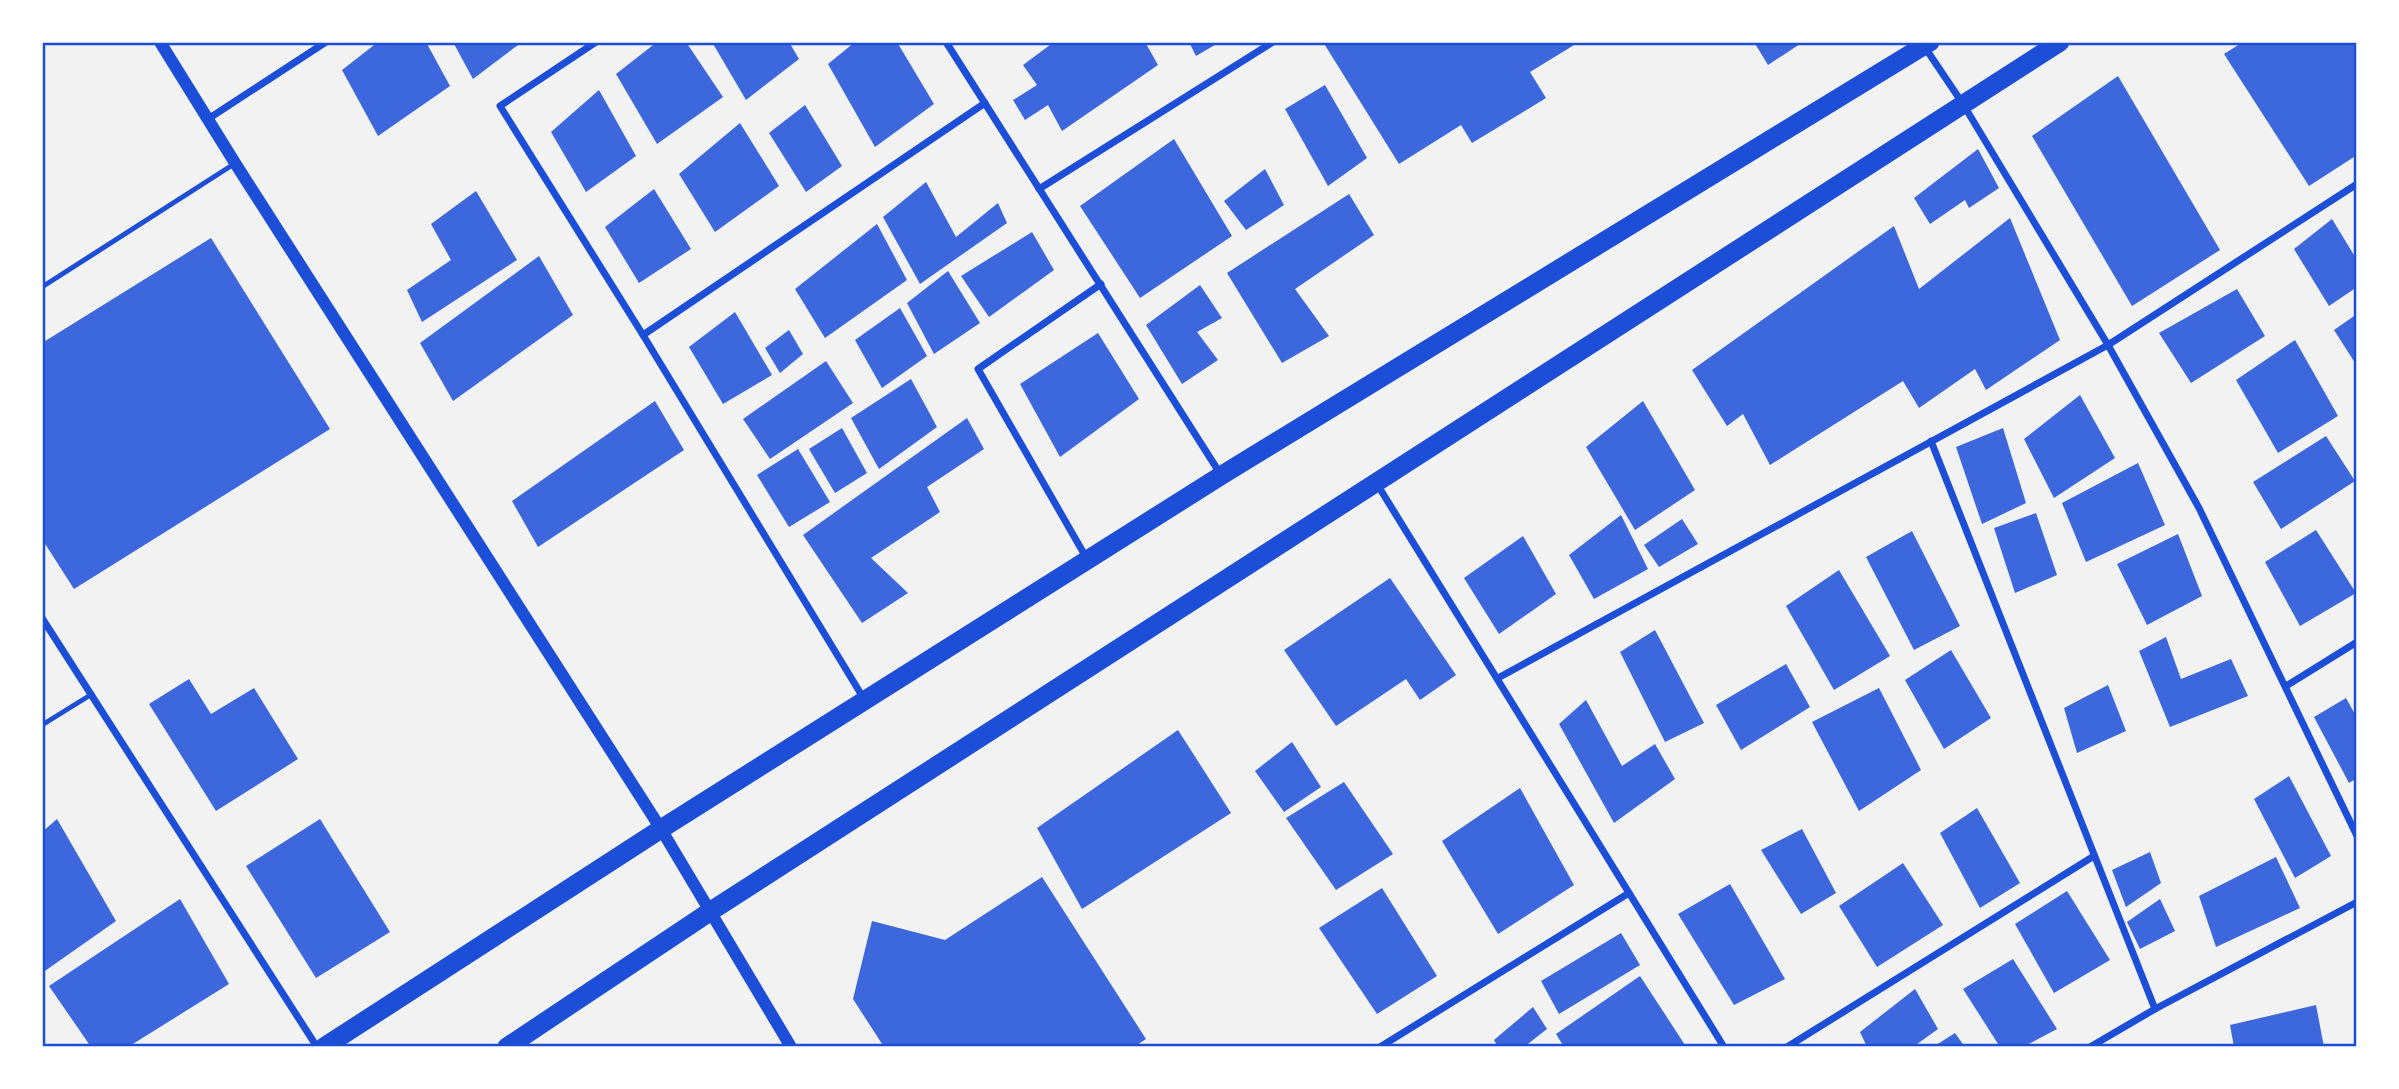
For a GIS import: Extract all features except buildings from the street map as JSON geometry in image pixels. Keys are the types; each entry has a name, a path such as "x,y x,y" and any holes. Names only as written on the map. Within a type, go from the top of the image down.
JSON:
{"highway":[{"path":"507,1047 711,911 2060,42"},
{"path":"324,1047 661,829 1222,475 1925,43"}],"street":[{"path":"160,42 661,829 791,1047"},
{"path":"208,119 326,42"},
{"path":"596,42 500,106 865,700"},
{"path":"946,42 1222,475"},
{"path":"1040,189 1273,42"},
{"path":"1925,43 2108,345 2199,508 2357,836"},
{"path":"643,335 985,103"},
{"path":"1498,678 2108,345 2357,184"},
{"path":"1087,560 978,369 1101,284"},
{"path":"1931,441 2155,1009"},
{"path":"1376,482 1724,1047"},
{"path":"42,618 317,1047"},
{"path":"2286,686 2357,642"},
{"path":"1787,1047 2094,856"},
{"path":"1380,1047 1629,893"},
{"path":"2090,1047 2155,1009 2357,902"}],"lane":[{"path":"42,287 235,163"},
{"path":"42,726 92,694"}]}
